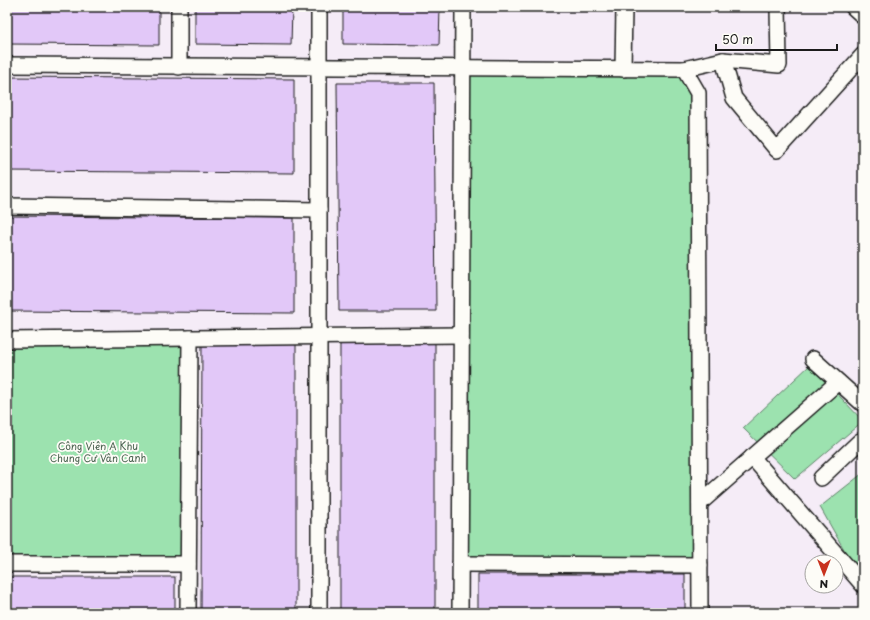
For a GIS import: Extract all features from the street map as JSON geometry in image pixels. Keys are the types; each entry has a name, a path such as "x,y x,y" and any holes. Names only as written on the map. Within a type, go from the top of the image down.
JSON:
{"street":[{"path":"179,7 179,67"},
{"path":"319,7 319,613"},
{"path":"460,613 463,7"},
{"path":"623,68 624,7"},
{"path":"7,64 179,67 684,69 723,60 779,65 778,7"},
{"path":"853,7 863,16"},
{"path":"723,60 734,98 777,150 863,55"},
{"path":"684,69 698,93 700,613"},
{"path":"7,206 319,210"},
{"path":"7,340 461,335"},
{"path":"188,613 190,338"},
{"path":"813,359 863,404"},
{"path":"700,503 838,382"},
{"path":"821,478 860,441 863,442"},
{"path":"752,457 863,585"},
{"path":"7,564 188,564"},
{"path":"460,564 700,565"}],"green space":[{"path":"463,68 684,69 698,93 700,565 460,564"},
{"name":"Công Viên A Khu Chung Cư Vân Canh","path":"7,338 190,338 188,564 7,564"},
{"path":"810,365 863,421 795,479 743,428"},
{"path":"863,473 863,583 820,507"}],"building":[{"path":"7,7 159,7 159,45 7,44"},
{"path":"195,7 292,7 291,45 195,44"},
{"path":"343,7 440,7 439,45 343,44"},
{"path":"7,77 294,79 294,173 7,171"},
{"path":"337,83 434,83 436,311 339,311"},
{"path":"7,216 294,218 294,313 7,311"},
{"path":"340,339 435,339 435,613 340,613"},
{"path":"202,341 296,341 296,613 201,613"},
{"path":"478,574 685,574 685,613 478,613"},
{"path":"7,577 175,577 175,613 7,613"}]}
